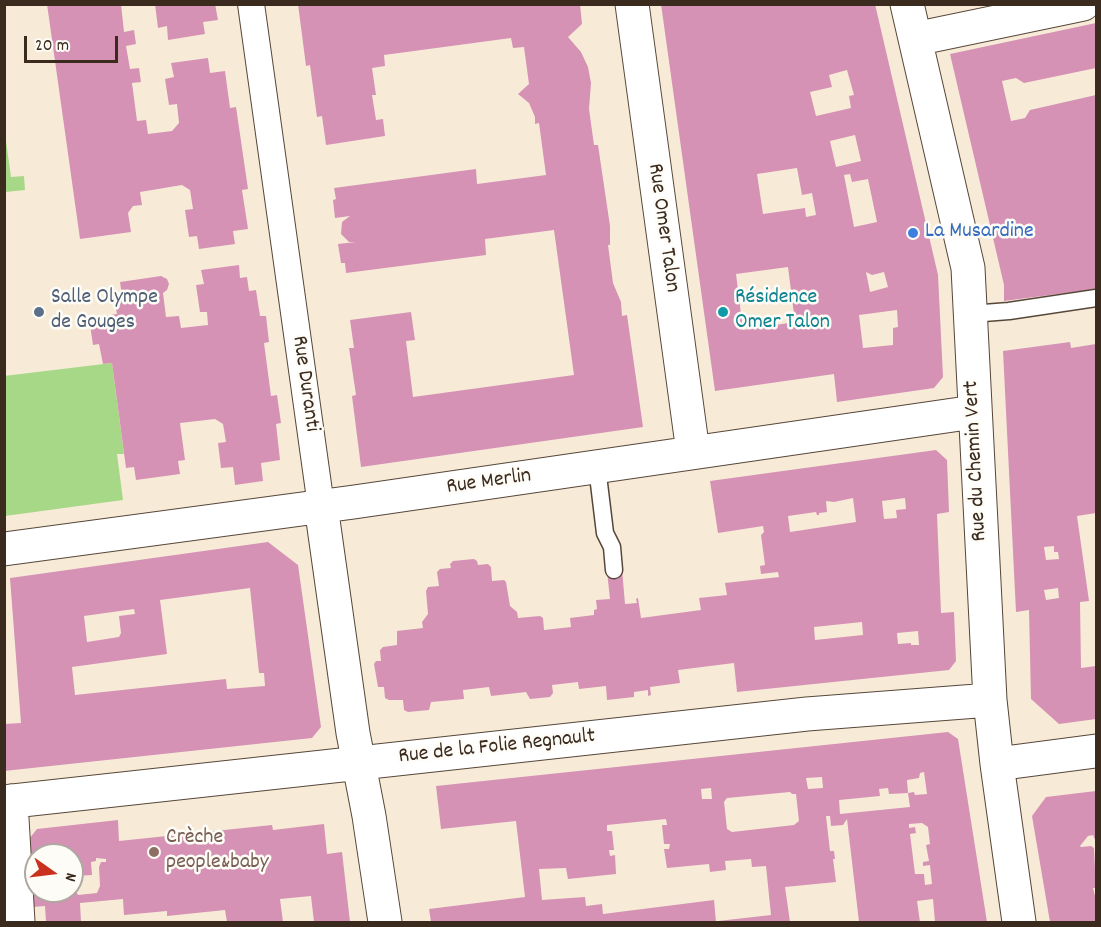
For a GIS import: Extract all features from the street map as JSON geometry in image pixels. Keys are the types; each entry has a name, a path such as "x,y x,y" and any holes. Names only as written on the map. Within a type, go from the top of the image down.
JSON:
{"street":[{"name":"Rue Duranti","path":"251,4 321,506 384,922"},
{"name":"Rue Omer Talon","path":"632,4 693,452"},
{"name":"Rue du Chemin Vert","path":"907,4 968,268 990,700 1019,922"},
{"path":"915,39 1083,4"},
{"name":"Rue Merlin","path":"4,549 974,412"},
{"name":"Rue de la Folie Regnault","path":"8,802 807,714 990,700"},
{"path":"997,764 1096,751"},
{"path":"8,802 18,922"}],"lane":[{"path":"971,314 1010,311 1096,298"},
{"path":"597,467 605,532 612,547 614,570"}],"green space":[{"path":"4,141 6,141 11,177 24,176 25,190 5,192"},
{"path":"112,363 124,454 117,454 123,500 5,516 4,376"}],"building":[{"path":"47,4 121,4 124,32 134,30 136,44 126,46 130,69 139,68 141,82 132,83 137,121 146,120 148,134 172,131 179,123 177,104 169,105 165,79 174,77 171,63 208,58 210,73 225,71 230,108 236,107 248,189 242,190 248,229 233,231 235,244 199,249 197,236 189,237 185,210 193,209 190,190 182,185 140,192 142,205 133,206 128,213 131,232 80,239"},
{"path":"155,4 215,4 218,20 203,22 205,34 168,40 167,26 158,28"},
{"path":"298,4 580,4 582,24 568,37 581,52 588,67 591,83 589,109 594,145 598,145 610,226 610,245 608,245 613,283 621,302 622,316 627,315 643,427 361,467 352,396 356,395 349,348 354,348 350,320 411,312 415,340 406,341 413,397 574,375 554,230 485,239 486,255 346,273 345,263 341,263 338,244 356,242 349,242 341,234 342,222 350,216 335,218 334,188 476,169 477,184 546,175 539,123 535,124 535,117 529,103 518,94 529,84 524,47 513,48 511,38 384,55 385,66 372,68 376,95 372,95 376,120 383,119 385,136 326,145 322,116 317,117 310,65 306,66"},
{"path":"661,4 875,4 938,275 943,377 934,388 837,402 834,374 715,391","holes":["847,70 854,95 849,96 851,108 816,116 810,92 832,87 829,75","855,135 861,161 836,167 830,141","797,168 802,195 812,193 816,215 806,217 805,208 763,214 757,174","850,174 852,182 868,179 877,222 854,227 844,175","788,267 795,322 743,330 736,274","866,272 872,275 884,272 888,287 870,292","897,310 898,327 893,328 893,345 863,348 859,315"]},
{"path":"1096,23 1096,68 1024,83 1016,78 1002,81 1011,121 1025,118 1030,110 1096,95 1096,289 1004,301 1004,285 950,54"},
{"path":"239,265 240,278 247,277 249,291 256,290 260,316 266,316 269,342 264,343 271,396 277,395 281,423 276,424 280,460 261,463 263,481 235,485 233,467 221,468 218,443 226,442 223,424 215,419 180,423 185,460 178,461 180,474 136,480 134,467 126,468 112,363 103,364 99,344 93,345 89,318 117,314 114,297 122,296 120,282 161,276 167,279 169,284 163,293 166,317 179,316 181,328 208,325 207,312 200,312 196,285 204,284 201,270"},
{"path":"1070,342 1071,348 1096,344 1096,513 1077,516 1089,601 1080,602 1081,668 1096,666 1096,719 1059,724 1031,699 1029,610 1016,612 1003,351","holes":["1054,546 1054,552 1058,552 1059,559 1046,560 1044,547","1058,588 1059,598 1046,600 1044,590"]},
{"path":"936,450 947,460 949,512 937,514 941,613 954,612 956,661 949,670 737,692 734,663 678,670 680,683 650,687 651,695 648,696 648,690 634,692 634,697 607,700 606,686 579,689 578,682 552,685 553,693 550,697 530,699 526,692 491,696 489,687 463,690 464,699 431,702 429,710 408,712 404,710 403,700 385,698 384,687 378,687 374,664 376,661 381,661 380,650 383,647 397,645 397,631 423,628 422,622 428,614 426,591 428,587 439,586 437,572 440,569 451,568 450,564 453,561 474,559 478,565 488,564 491,567 492,581 504,580 506,582 510,606 517,612 518,618 540,616 543,618 544,630 571,627 570,618 594,615 594,610 597,609 596,600 610,599 607,571 622,569 625,604 637,603 638,598 641,618 701,610 699,598 727,595 725,583 779,577 778,572 761,574 760,566 765,565 761,535 764,532 763,526 718,533 710,481","holes":["853,498 856,522 790,532 788,516 816,512 819,515 819,513 827,512 826,501 834,502","905,498 906,509 896,510 897,518 884,519 882,501","862,622 863,635 815,640 814,627","918,631 919,645 898,644 897,633"]},
{"path":"268,542 298,565 321,727 312,738 4,771 4,724 21,723 10,578","holes":["250,588 259,673 264,673 265,686 227,689 226,679 75,695 72,667 167,654 160,600","134,609 135,614 119,616 121,633 119,637 87,642 84,616"]},
{"path":"948,732 958,739 987,922 935,922 933,899 917,901 920,922 859,922 847,819 843,825 831,826 830,816 826,816 830,851 834,851 836,882 785,887 790,922 718,922 771,915 766,866 752,867 751,859 725,861 726,870 710,872 709,864 667,868 664,849 669,849 670,844 664,844 662,825 667,825 666,819 607,825 607,831 612,831 614,850 609,850 610,856 615,855 616,874 568,879 566,868 539,869 542,900 585,897 586,906 602,904 603,914 714,900 716,922 431,922 429,909 525,897 516,821 441,829 436,786","holes":["924,772 927,794 908,793 907,780 919,778 920,773","822,777 823,788 808,789 806,778","711,788 712,799 702,799 701,789","888,788 889,794 908,793 910,807 840,814 839,800 880,796 879,789","790,792 796,794 799,821 794,825 732,832 727,829 724,802 727,798","922,823 928,827 930,844 926,845 929,861 923,862 923,866 930,865 932,884 925,885 924,874 915,874 910,834 916,833 915,827 909,828 909,824"]},
{"path":"1096,791 1096,840 1093,835 1088,836 1080,846 1094,848 1096,888 1093,888 1096,896 1096,922 1050,922 1032,816 1046,797"},
{"path":"118,820 119,841 272,825 273,830 324,824 327,854 342,852 350,922 314,922 311,896 280,899 283,922 227,922 225,910 167,916 167,911 124,915 123,899 84,903 84,894 97,893 100,886 99,867 101,862 106,862 106,859 96,858 96,861 91,862 92,875 84,876 84,843 29,843 29,839 37,829"},
{"path":"33,903 80,903 81,922 46,922 45,906 33,907"}],"place":[{"name":"La Musardine","path":"913,233"},
{"name":"Salle Olympe de Gouges","path":"39,312"},
{"name":"Résidence Omer Talon","path":"723,312"},
{"name":"Crèche people&baby","path":"154,852"}]}
